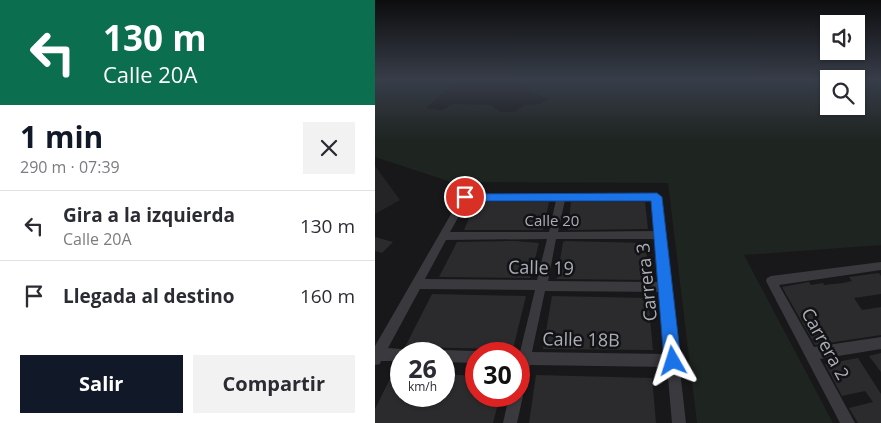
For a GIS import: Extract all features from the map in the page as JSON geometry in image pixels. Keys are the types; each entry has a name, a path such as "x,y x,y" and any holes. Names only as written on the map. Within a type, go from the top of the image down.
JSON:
{"street":[{"path":"376,357 465,197 561,198 526,342"},
{"name":"Carrera 3","path":"561,198 657,197 679,423"},
{"name":"Calle 20","path":"444,236 660,235"},
{"name":"Carrera 2","path":"848,423 771,281 881,266"},
{"name":"Calle 19","path":"417,284 666,287"},
{"path":"810,354 881,343"},
{"path":"376,357 390,356"},
{"name":"Calle 18B","path":"530,358 673,361"},
{"path":"509,423 513,407"}],"shaded area":[{"path":"375,100 435,100 426,108 442,110 453,104 491,105 501,112 516,111 524,105 540,104 548,100 820,100 820,115 865,115 865,100 881,100 881,245 744,255 833,423 697,423 668,183 451,182 375,157"},
{"path":"375,166 400,200 375,214"}],"building":[{"path":"453,183 468,185 460,195 445,193"},
{"path":"476,202 549,202 543,230 464,230"},
{"path":"571,202 645,202 648,229 568,230"},
{"path":"375,237 393,242 382,253 375,251"},
{"path":"515,241 539,243 530,278 439,277 457,242"},
{"path":"563,242 646,243 649,280 557,279"},
{"path":"879,273 881,276 881,294 854,298 862,310 881,307 881,335 815,345 782,287 809,282 811,285 843,283 852,281 849,277"},
{"path":"432,294 526,296 515,342 465,342 465,348 455,348 455,342 408,342"},
{"path":"552,296 648,298 653,350 543,349"},
{"path":"881,353 881,372 869,356"},
{"path":"858,358 881,394 881,423 858,423 849,408 873,402 865,391 842,396 825,364"},
{"path":"455,375 465,375 465,407 497,407 493,423 375,423 375,409 390,379 390,407 455,407"},
{"path":"536,375 652,378 656,423 529,423"}],"route":[{"path":"465,197 657,197 673,361"}]}
